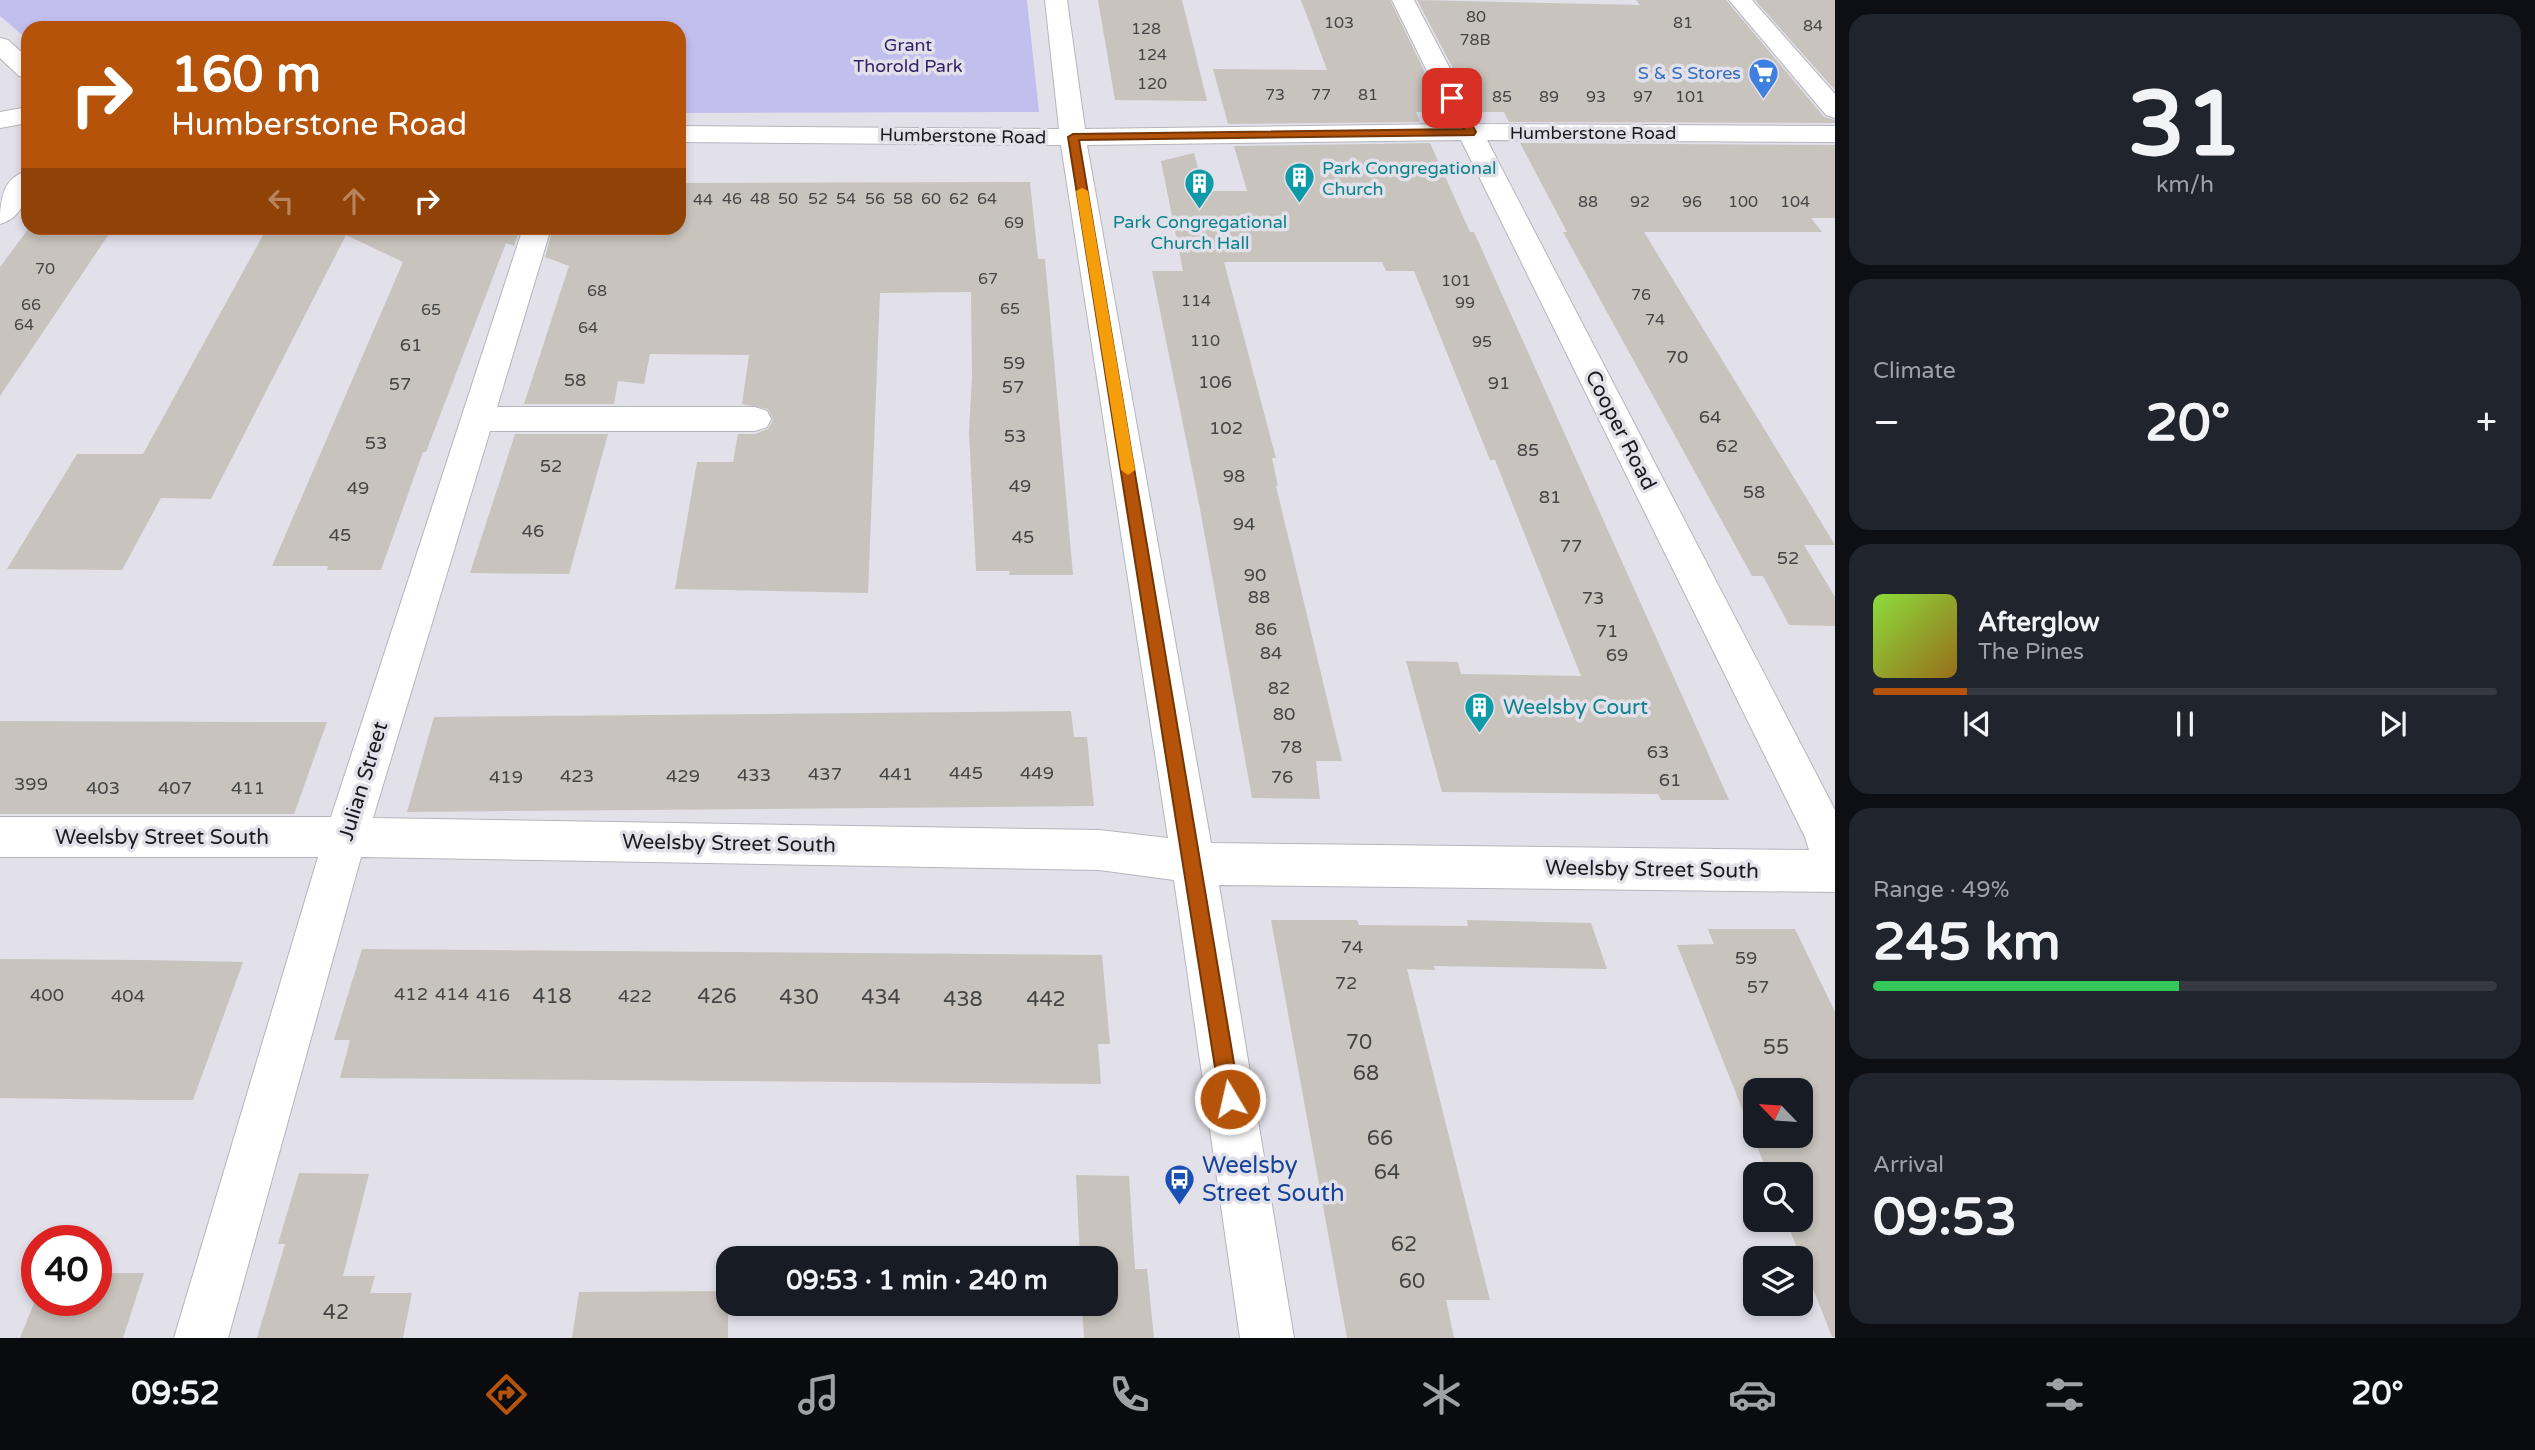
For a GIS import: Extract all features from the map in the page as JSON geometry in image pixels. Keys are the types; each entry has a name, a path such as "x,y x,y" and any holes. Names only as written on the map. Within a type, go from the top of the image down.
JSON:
{"street":[{"path":"1056,0 1073,137 1193,861 1267,1338"},
{"name":"Cooper Road","path":"1403,0 1817,820 1835,862"},
{"path":"1740,0 1835,110"},
{"path":"0,45 21,64"},
{"path":"0,120 21,116"},
{"name":"Humberstone Road","path":"686,134 1073,137 1471,132 1835,134"},
{"path":"0,215 21,188"},
{"name":"Julian Street","path":"201,1338 346,837 535,235"},
{"path":"476,419 755,419"},
{"name":"Weelsby Street South","path":"0,837 346,837 1099,850 1220,865 1835,871"}],"green space":[{"name":"Grant Thorold Park","path":"0,0 1027,0 1039,112 686,113 686,21 21,21 21,34 0,16"}],"building":[{"path":"1098,0 1182,0 1207,101 1115,100"},
{"path":"1301,0 1390,0 1444,112 1416,112 1420,122 1228,124 1213,69 1327,70"},
{"path":"1417,0 1640,5 1636,0 1726,0 1824,117 1835,120 1835,123 1509,122 1504,112 1476,112"},
{"path":"1755,0 1835,0 1835,90"},
{"path":"1430,143 1470,232 1474,232 1729,800 1661,800 1658,794 1442,792 1406,661 1458,662 1461,674 1581,676 1495,460 1490,460 1414,271 1386,271 1382,262 1224,262 1276,458 1272,458 1276,486 1342,761 1316,761 1320,799 1252,798 1200,509 1152,271 1183,271 1161,161 1194,153 1204,191 1247,191 1234,146"},
{"path":"1520,143 1835,145 1835,218 1811,218 1822,232 1644,232 1835,545 1804,545 1835,597 1835,626 1789,625 1763,576 1752,576 1563,232 1567,232"},
{"path":"1030,182 1038,259 1045,259 1073,575 1009,575 1010,571 976,571 969,432 972,377 971,292 880,293 868,593 675,589 697,462 733,462 738,434 755,434 768,429 773,420 768,409 742,404 749,355 650,354 644,384 618,381 614,404 524,404 569,266 545,257 551,235 686,235 686,183"},
{"path":"24,235 108,235 0,396 0,267"},
{"path":"263,235 346,235 211,499 161,498 122,570 7,569 77,454 143,454"},
{"path":"346,235 518,235 514,246 506,243 426,452 423,452 381,570 272,566 403,262"},
{"path":"515,434 608,434 569,574 470,573"},
{"path":"1071,711 1074,737 1087,737 1094,806 407,812 434,717"},
{"path":"0,721 327,722 294,814 0,814"},
{"path":"1271,920 1357,920 1359,925 1468,926 1467,920 1591,923 1607,969 1434,966 1435,970 1407,969 1490,1300 1446,1300 1454,1338 1347,1338"},
{"path":"1708,929 1795,929 1835,1012 1835,1337 1832,1337 1813,1289 1813,1246 1796,1246 1791,1232 1813,1232 1813,1162 1763,1162 1758,1148 1813,1148 1813,1078 1743,1078 1743,1111 1677,945 1714,944"},
{"path":"362,949 1102,955 1110,1044 1098,1044 1101,1084 340,1078 350,1040 334,1040"},
{"path":"0,959 243,962 193,1100 142,1100 0,1098"},
{"path":"299,1173 369,1174 343,1276 375,1276 370,1293 412,1293 403,1338 257,1338 285,1244 278,1244"},
{"path":"1076,1175 1129,1176 1135,1269 1147,1269 1154,1338 1084,1338 1083,1316 1118,1316 1118,1246 1079,1246"},
{"path":"112,1273 144,1273 123,1338 20,1338 29,1316 112,1316"},
{"path":"716,1291 716,1316 728,1316 728,1338 572,1338 579,1292"}],"slow traffic":[{"path":"1082,191 1128,470"}],"place":[{"name":"S & S Stores","path":"1764,100"},
{"name":"Park Congregational Church","path":"1299,205"},
{"name":"Park Congregational Church Hall","path":"1200,211"},
{"name":"Weelsby Court","path":"1480,734"},
{"name":"Weelsby Street South","path":"1179,1206"}],"route":[{"path":"1230,1099 1073,137 1471,132 1452,98"}]}
